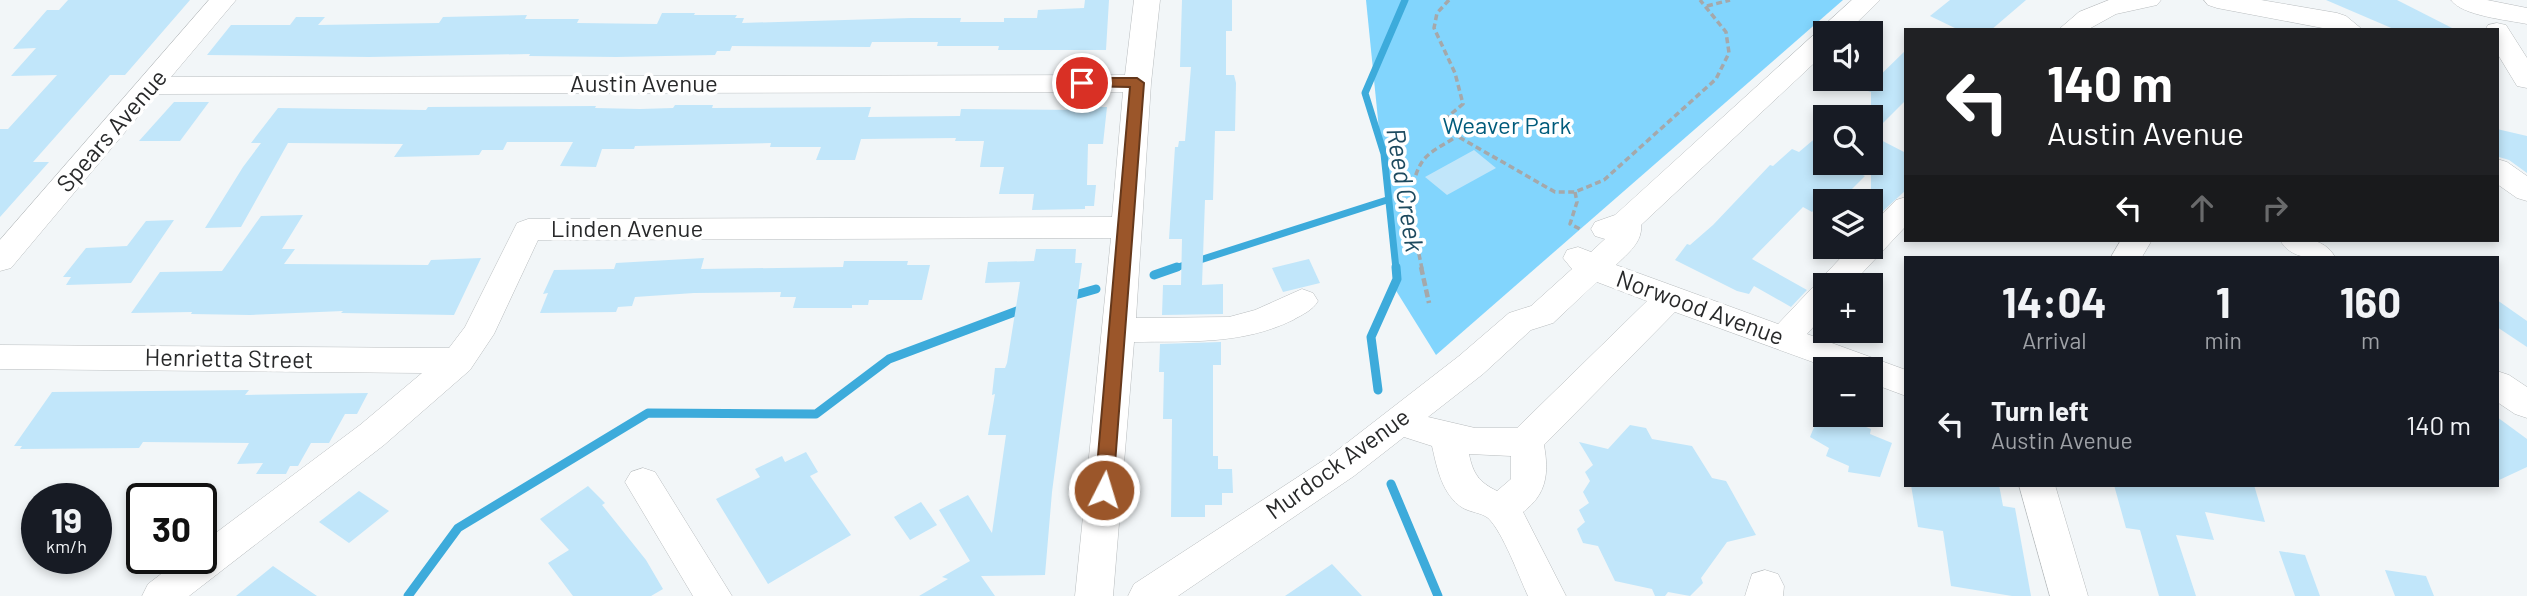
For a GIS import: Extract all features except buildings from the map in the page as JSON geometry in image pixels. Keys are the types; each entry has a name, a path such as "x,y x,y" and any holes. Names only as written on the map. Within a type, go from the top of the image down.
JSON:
{"street":[{"name":"Spears Avenue","path":"0,260 223,0"},
{"path":"1094,596 1137,83 1147,0"},
{"path":"1844,21 1867,0"},
{"path":"2073,28 2083,18 2148,0"},
{"path":"2217,0 2337,21 2347,28"},
{"path":"2473,4 2527,16"},
{"path":"2473,4 2495,28"},
{"path":"2499,33 2527,80"},
{"name":"Murdock Avenue","path":"1147,596 1342,466 1471,365 1520,321 1542,315 1587,254 1627,234 1626,222 1813,50"},
{"name":"Austin Avenue","path":"151,86 1137,83"},
{"path":"2499,171 2527,191"},
{"path":"1883,232 1904,209"},
{"name":"Linden Avenue","path":"161,596 372,435 458,361 478,334 528,230 1127,227"},
{"path":"2298,242 2319,256"},
{"name":"Norwood Avenue","path":"1587,254 1670,299 1833,357"},
{"path":"1844,273 1858,259"},
{"path":"1399,421 1448,439 1486,444 1526,440 1670,299"},
{"path":"1118,330 1229,329 1264,320 1301,301"},
{"path":"1783,339 1813,307"},
{"name":"Henrietta Street","path":"0,357 458,361"},
{"name":"Norwood Avenue","path":"1883,375 1904,382"},
{"path":"2499,385 2527,405"},
{"path":"1448,439 1462,489 1477,500 1500,507 1517,533 1547,596"},
{"path":"1500,507 1518,498 1530,483 1531,471 1526,440"},
{"path":"643,482 713,596"},
{"path":"2038,487 2068,596"}],"path":[{"path":"1449,0 1437,13 1434,28 1455,74 1463,104 1445,119 1457,136 1555,192 1575,192 1604,180 1716,79 1729,53 1727,32 1700,0"},
{"path":"1706,6 1730,0"},
{"path":"1429,303 1417,254 1414,188 1421,163 1457,136"},
{"path":"1575,192 1577,202 1570,224 1587,254"}],"green space":[{"name":"Weaver Park","path":"1366,0 1843,0 1819,21 1813,21 1813,26 1436,355 1395,289"}],"waterway":[{"name":"Reed Creek","path":"1396,269 1384,154 1365,93 1405,0"},
{"path":"1172,269 1387,200"},
{"path":"1154,275 1177,267"},
{"name":"Reed Creek","path":"1378,390 1371,337 1397,279 1396,267"},
{"path":"1068,297 1096,289"},
{"path":"408,596 458,528 648,413 816,414 889,359 1025,308"},
{"name":"Reed Creek","path":"1391,484 1438,596"}],"route":[{"path":"1082,83 1137,83 1104,490"}]}
